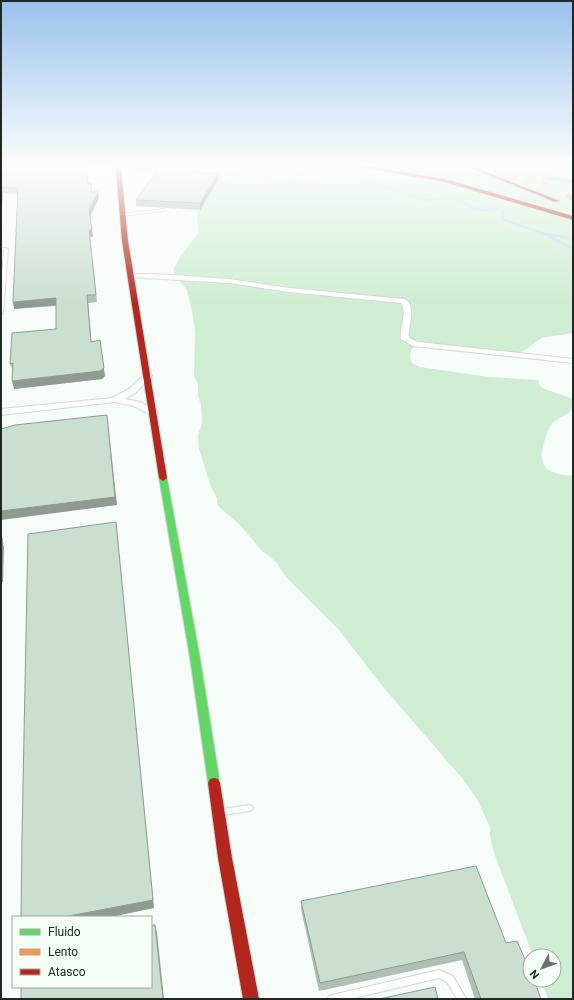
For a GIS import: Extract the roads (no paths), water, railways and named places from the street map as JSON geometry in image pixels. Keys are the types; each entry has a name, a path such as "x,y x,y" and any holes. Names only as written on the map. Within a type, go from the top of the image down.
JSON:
{"main road":[{"path":"122,212 168,503 195,658 218,813 251,999"},
{"path":"551,212 573,218"}],"street":[{"path":"131,276 157,276 228,281 289,290 404,301 408,306 408,314 403,332 405,339 416,344 573,361"},
{"path":"127,399 148,376"},
{"path":"1,412 127,399 151,395"},
{"path":"127,399 154,414"}],"lane":[{"path":"122,215 149,212"},
{"path":"1,249 6,249 1,313"},
{"path":"218,813 249,808"},
{"path":"332,999 439,974 450,979 462,999"}],"waterway":[{"path":"503,212 502,219 547,235 573,249"},
{"path":"547,234 573,239"}]}
